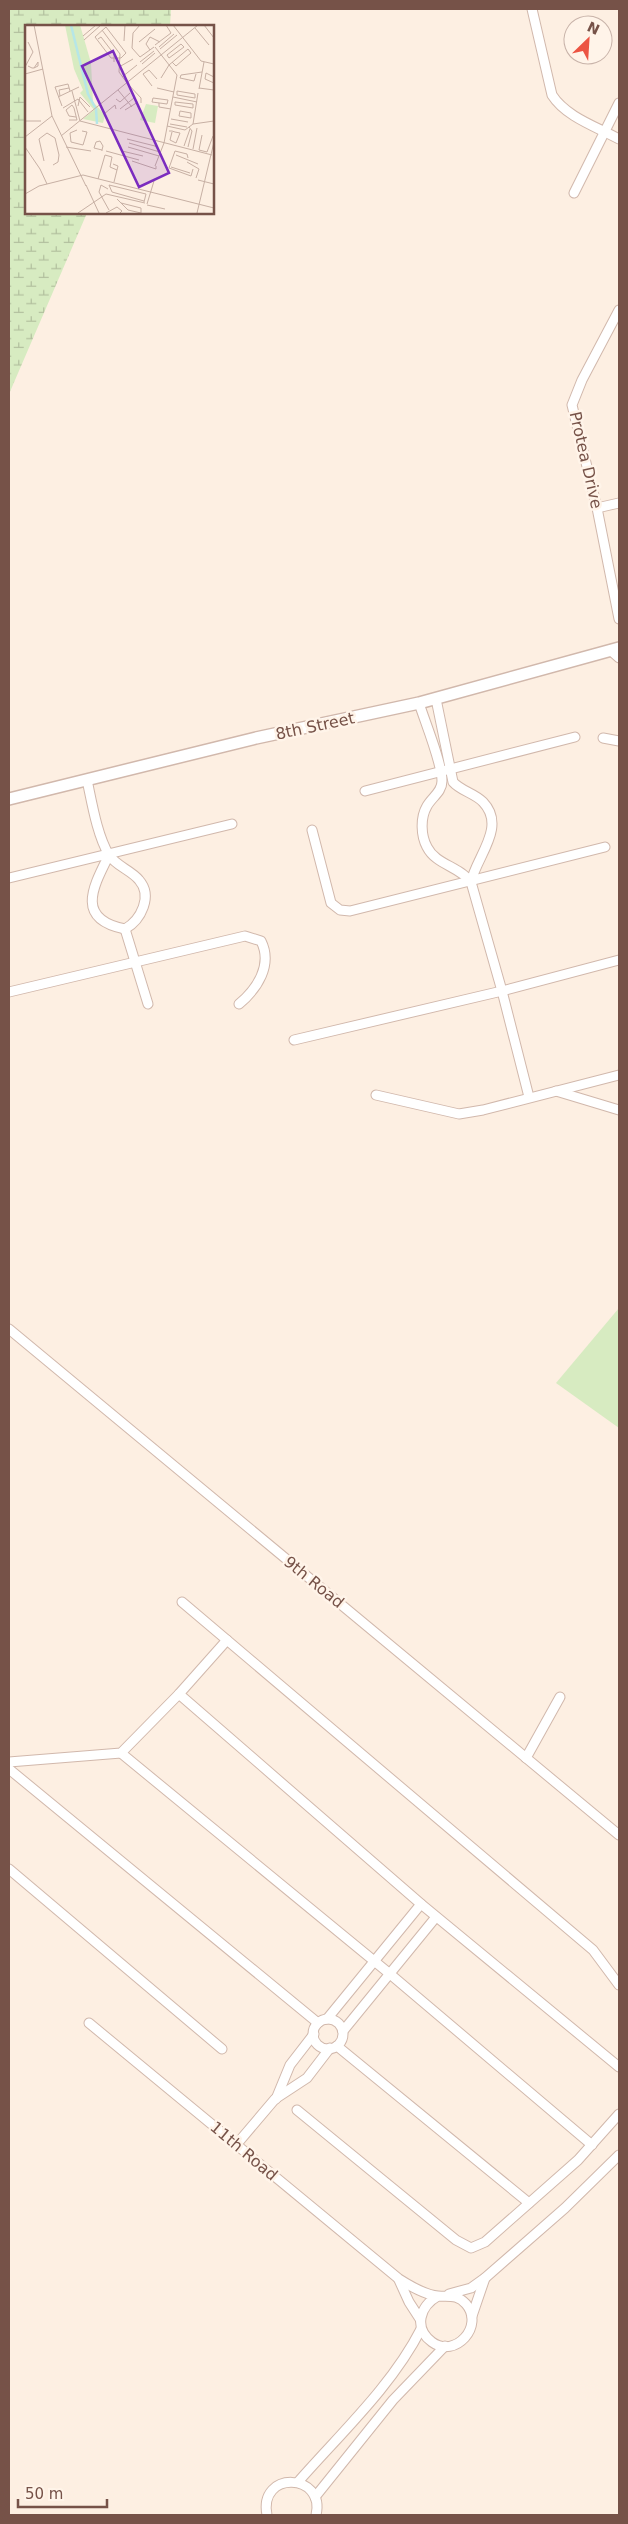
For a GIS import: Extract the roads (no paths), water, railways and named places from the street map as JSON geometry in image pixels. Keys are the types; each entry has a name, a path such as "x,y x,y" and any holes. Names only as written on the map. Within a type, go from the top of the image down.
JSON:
{"street":[{"path":"532,9 552,95 565,109 619,140"},
{"path":"574,193 619,103"},
{"name":"Protea Drive","path":"619,310 582,380 572,405 597,508 619,619"},
{"path":"597,508 619,503"},
{"path":"615,649 619,658"},
{"name":"8th Street","path":"9,799 256,738 436,699 615,649"},
{"path":"436,699 453,782 485,804 492,825 486,848 473,872 470,882"},
{"path":"419,703 440,773 441,786 426,807 423,819 424,840 434,856 460,870 470,882 502,991 529,1096"},
{"path":"365,791 576,737"},
{"path":"603,738 619,741"},
{"path":"87,780 96,820 109,856 139,880 144,888 143,908 136,920 125,929"},
{"path":"9,878 109,856 232,824"},
{"path":"312,830 326,889 331,903 340,910 359,909 605,847"},
{"path":"109,856 94,887 92,904 101,920 108,925 125,929"},
{"path":"125,929 148,1004"},
{"path":"9,992 244,936 259,939 264,951 262,977 253,992 239,1004"},
{"path":"294,1040 502,991 619,960"},
{"path":"376,1095 459,1114 483,1110 529,1096 619,1075"},
{"path":"556,1090 619,1110"},
{"name":"9th Road","path":"9,1329 619,1835"},
{"path":"182,1602 593,1950 619,1985"},
{"path":"9,1762 121,1753 179,1694 227,1640"},
{"path":"179,1694 420,1904 619,2066"},
{"path":"526,1758 560,1697"},
{"path":"121,1753 390,1974 592,2145"},
{"path":"9,1769 318,2024"},
{"path":"9,1869 222,2049"},
{"path":"276,2099 290,2065 314,2034 318,2024 327,2019 420,1904"},
{"path":"236,2145 276,2099 307,2078 333,2047 342,2040 343,2031 436,1917"},
{"path":"327,2019 339,2024 343,2031"},
{"name":"11th Road","path":"89,2024 399,2279 443,2295"},
{"path":"314,2034 319,2045 333,2047 529,2204"},
{"path":"298,2110 463,2245 471,2248 478,2247 529,2204 592,2145 619,2114"},
{"path":"486,2278 472,2316 471,2328 466,2338 456,2344 445,2346 435,2344 426,2338 421,2329 420,2319 423,2309 429,2301 443,2295 471,2288 486,2278 565,2208 619,2155"},
{"name":"11th Road","path":"399,2279 409,2302 420,2319"},
{"path":"443,2295 459,2298 467,2305 472,2316"},
{"path":"298,2482 380,2389 409,2350 421,2329"},
{"path":"315,2497 393,2400 445,2346"},
{"path":"267,2515 268,2496 276,2487 286,2482 298,2482 308,2488 315,2497 318,2508 316,2515"}]}
